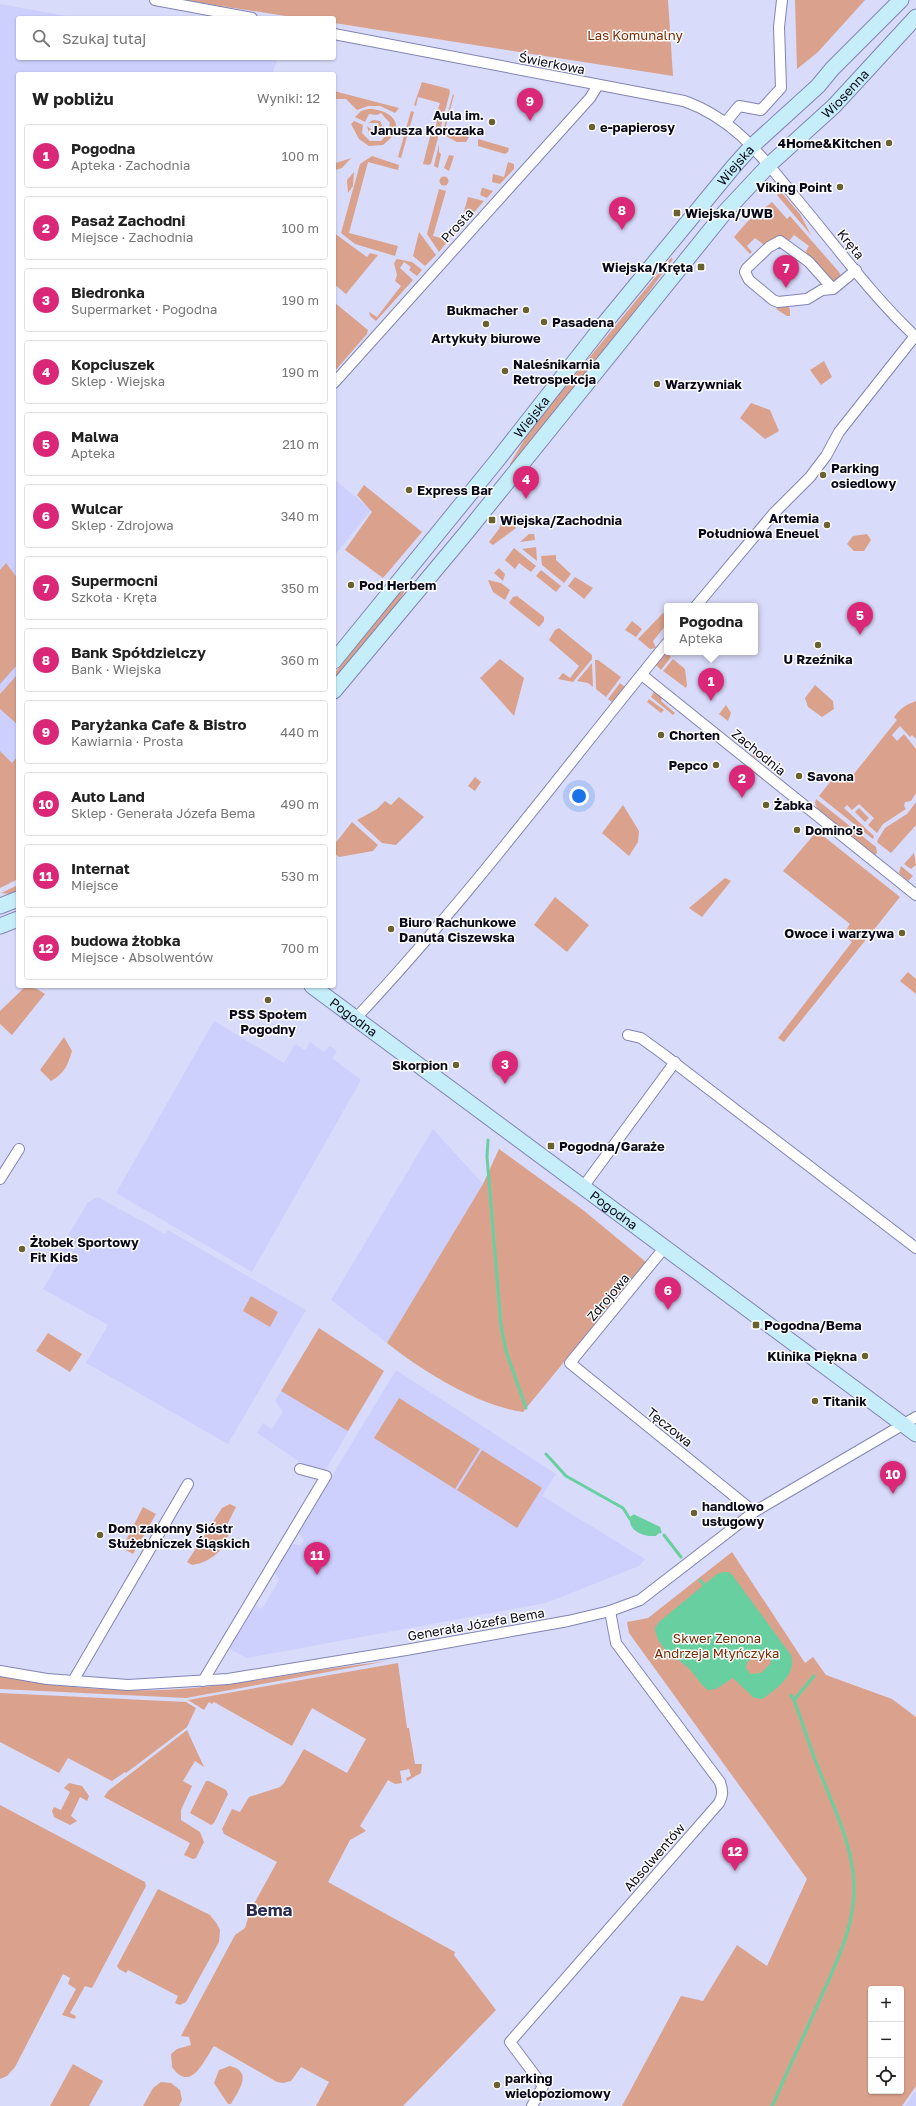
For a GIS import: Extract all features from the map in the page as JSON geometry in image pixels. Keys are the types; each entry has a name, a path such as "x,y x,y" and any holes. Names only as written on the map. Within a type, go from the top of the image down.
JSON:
{"main road":[{"name":"Wiosenna","path":"752,146 818,86 842,58 901,0"},
{"name":"Wiosenna","path":"769,165 834,106 916,17"},
{"name":"Wiejska","path":"336,658 412,562 449,520 604,324 752,146"},
{"name":"Wiejska","path":"336,689 466,533 725,212 769,165"},
{"path":"709,197 725,212"},
{"path":"449,520 466,533"},
{"path":"412,562 419,558 429,561 432,568 431,575"},
{"path":"0,906 16,900"},
{"path":"0,926 16,920"},
{"name":"Pogodna","path":"315,988 665,1248 910,1420 916,1434"}],"street":[{"path":"155,0 241,16"},
{"path":"726,122 739,106 761,110 781,88 779,27 782,0"},
{"name":"Świerkowa","path":"336,34 684,101 704,108 726,122 752,146"},
{"name":"Prosta","path":"336,381 590,98 598,85"},
{"name":"Wiejska","path":"752,146 769,165"},
{"name":"Kręta","path":"769,165 856,270 916,336"},
{"path":"833,289 809,262 780,241 769,247 747,268 745,272 749,280 773,300 778,302 808,299 822,290 833,289 856,270"},
{"path":"699,603 774,513 810,477 826,456 839,432 916,336"},
{"path":"355,1019 446,918 537,808 664,647"},
{"name":"Zachodnia","path":"642,675 916,895"},
{"path":"628,1035 641,1038 675,1062 916,1248"},
{"path":"583,1187 675,1062"},
{"path":"0,1179 19,1149"},
{"name":"Zdrojowa","path":"570,1363 665,1248"},
{"name":"Tęczowa","path":"570,1363 754,1512"},
{"name":"Generała Józefa Bema","path":"0,1671 73,1681 128,1685 228,1679 406,1650 568,1621 629,1606 649,1594 754,1512 910,1420"},
{"path":"203,1681 326,1476 300,1469"},
{"path":"73,1681 188,1484"},
{"name":"Absolwentów","path":"532,2106 543,2086 510,2042 719,1803 722,1797 723,1790 720,1782 616,1643 610,1611"}],"shaded area":[{"path":"0,4 67,16 16,16 16,60 277,60 273,72 16,72 16,880 0,888"},
{"path":"336,481 371,510 336,554"},
{"path":"214,1021 284,1063 295,1044 305,1050 310,1042 324,1052 330,1046 337,1051 332,1058 361,1080 252,1272 116,1193"},
{"path":"433,1129 483,1184 387,1343 331,1300"},
{"path":"98,1197 165,1234 168,1230 306,1310 228,1444 86,1363 108,1325 43,1289 60,1260 58,1253 88,1202"},
{"path":"319,1328 384,1371 326,1469 304,1465 257,1433 263,1423 272,1429 283,1412 275,1401"},
{"path":"396,1370 556,1474 542,1496 645,1559 639,1566 546,1603 247,1658 227,1648 254,1605 262,1609 279,1580 274,1571 291,1544 301,1545 304,1540 298,1532"},
{"path":"634,1516 659,1528 660,1532 656,1536 647,1536 638,1533 630,1524 630,1519"},
{"path":"729,1572 733,1576 791,1655 792,1662 788,1675 774,1691 762,1699 754,1698 733,1678 716,1689 708,1690 689,1669 662,1646 656,1635 655,1628 659,1622 717,1574","holes":["764,1650 770,1653 771,1663 761,1673 750,1674 746,1668 747,1662"]},
{"path":"916,2090 916,2106 905,2106"}],"green space":[{"name":"Las Komunalny","path":"182,0 668,0 673,76 336,23 336,16 286,16"},
{"path":"795,0 865,0 818,52 797,69"},
{"path":"422,82 449,89 450,92 431,164 428,165 423,164 433,125 436,126 437,120 435,119 440,103 418,97 416,106 414,105"},
{"path":"336,92 399,108 395,113 380,106 368,106 357,110 346,99 336,99"},
{"path":"453,94 445,130 469,137 466,142 457,142 442,134"},
{"path":"368,109 379,110 393,118 396,122 395,133 388,131 390,123 381,113 377,115 369,114 365,122 355,117 361,111"},
{"path":"411,111 414,112 401,158 398,157"},
{"path":"373,120 380,121 384,129 380,128 378,123 368,123"},
{"path":"354,121 363,125 362,133 370,141 381,141 387,134 393,136 383,145 369,146 359,139 351,124"},
{"path":"367,126 374,132 383,132 374,136 369,133"},
{"path":"478,139 509,148 508,152 505,154 478,146"},
{"path":"439,144 439,152 441,154 438,168 434,166"},
{"path":"449,155 454,156 449,171 444,168"},
{"path":"372,156 399,165 398,170 368,162 349,233 398,246 395,256 355,244 341,233 360,164"},
{"path":"351,158 342,168 336,170 336,163"},
{"path":"508,162 514,164 514,169 500,184 492,182 493,174 504,177"},
{"path":"354,172 353,186 348,193 347,180"},
{"path":"442,177 446,177 448,181 446,185 442,185 440,183 440,179"},
{"path":"482,188 493,191 487,198 480,195"},
{"path":"439,189 446,191 433,236 441,238 446,243 439,252 427,234"},
{"path":"781,192 800,214 811,235 777,195"},
{"path":"468,197 484,201 452,237 450,237 453,226 460,226"},
{"path":"772,202 787,219 790,216 839,272 841,276 836,281 831,281 807,254 806,251 809,246 794,235 790,240 776,238 764,245 755,238 747,246 752,252 750,254 734,237 747,222"},
{"path":"419,232 436,255 425,266 413,256"},
{"path":"336,234 367,257 370,253 378,255 346,294 336,286"},
{"path":"671,258 673,259 618,334 511,466 510,464 530,430"},
{"path":"397,259 412,262 422,270 417,276 409,270 411,267 404,262 400,268 413,280 376,321 370,316 369,312 377,317 401,286 395,281 397,275 394,263"},
{"path":"336,304 368,330 367,334 336,370"},
{"path":"786,305 790,309 790,316 787,316 776,309 779,306"},
{"path":"824,361 832,377 821,385 810,370"},
{"path":"751,403 770,410 779,431 765,439 740,418"},
{"path":"364,485 422,532 383,578 345,550 372,512 357,495"},
{"path":"503,517 509,519 516,528 493,545 489,542 499,529"},
{"path":"529,534 534,534 535,540 520,542"},
{"path":"867,534 871,540 864,551 854,551 847,544 853,536"},
{"path":"536,547 537,561 522,549"},
{"path":"514,548 536,566 531,572 519,563 515,569 505,560"},
{"path":"556,555 556,560 571,574 564,583 542,565 541,556"},
{"path":"6,563 16,576 16,666 0,684 0,570"},
{"path":"499,568 505,574 503,581 494,573"},
{"path":"541,570 561,586 556,592 536,576"},
{"path":"575,577 593,588 584,599 568,586"},
{"path":"488,580 501,583 510,590 505,600 493,592"},
{"path":"406,584 408,586 389,617 336,681 336,672"},
{"path":"517,596 544,617 544,621 539,627 509,603 513,597"},
{"path":"663,613 664,614 664,628 653,641 656,648 650,649 638,639"},
{"path":"632,621 642,629 636,637 625,630"},
{"path":"559,628 592,655 592,659 573,682 558,679 563,673 570,678 579,666 549,640 555,630"},
{"path":"664,655 669,655 671,657 661,670 656,665"},
{"path":"500,659 524,678 514,716 480,678"},
{"path":"673,659 685,669 686,688 663,671"},
{"path":"595,660 598,660 621,677 606,697 596,689"},
{"path":"592,663 593,687 588,683 577,681"},
{"path":"16,676 16,723 0,709 0,694"},
{"path":"620,683 625,687 612,702 608,699"},
{"path":"815,685 833,701 834,709 822,717 808,707 805,698"},
{"path":"654,691 662,697 661,701 675,713 673,715 651,697"},
{"path":"649,699 664,710 661,713 647,702"},
{"path":"916,701 916,739 912,735 910,737 900,726 892,735 897,741 904,734 916,749 916,793 911,801 905,802 904,806 906,809 883,824 877,833 868,825 874,818 859,804 852,810 847,805 844,808 874,836 873,839 819,796 838,772 849,780 897,720 894,717 904,707"},
{"path":"726,705 731,713 728,721 719,714"},
{"path":"755,750 761,758 766,753 768,755 762,759 755,758 751,755"},
{"path":"0,751 12,763 16,758 16,880 0,888"},
{"path":"475,777 481,782 475,791 468,786"},
{"path":"399,797 424,817 396,845 382,843 357,820 377,809 385,801 391,805"},
{"path":"816,799 876,847 877,853 875,855 817,808 815,803"},
{"path":"916,802 916,825 891,853 877,841 885,828 907,814"},
{"path":"623,805 639,831 638,842 629,856 602,833"},
{"path":"859,808 869,818 865,822 855,812"},
{"path":"352,822 378,845 373,851 339,857 336,855 336,842"},
{"path":"817,831 900,897 784,1042 778,1038 852,942 843,934 850,924 783,871"},
{"path":"914,853 916,865 911,869 904,864"},
{"path":"901,866 913,876 908,881 899,873"},
{"path":"725,878 731,881 702,917 689,908"},
{"path":"16,886 16,891 10,894 1,893"},
{"path":"555,897 589,925 567,952 534,925"},
{"path":"908,972 916,979 916,994 900,981"},
{"path":"24,988 37,989 45,994 12,1035 0,1024 0,1011"},
{"path":"64,1037 72,1051 65,1069 51,1081 40,1070"},
{"path":"499,1149 583,1210 646,1262 523,1412 488,1403 452,1386 417,1365 387,1343 483,1184"},
{"path":"251,1296 278,1312 270,1327 243,1311"},
{"path":"319,1328 384,1371 348,1431 281,1391"},
{"path":"48,1333 82,1354 70,1372 36,1351"},
{"path":"399,1398 480,1449 455,1489 374,1438"},
{"path":"482,1450 542,1488 517,1528 457,1490"},
{"path":"230,1504 236,1507 227,1525 230,1529 225,1543 212,1558 206,1561 192,1565 187,1562 222,1508"},
{"path":"143,1507 156,1514 133,1554 122,1548"},
{"name":"Skwer Zenona Andrzeja Młyńczyka","path":"732,1552 805,1663 813,1657 826,1675 892,1699 916,1717 916,2086 902,2106 622,2106 681,1996 703,2001 737,1945 767,1966 807,1879 629,1633 627,1622 648,1618"},
{"path":"388,1661 186,1698 0,1689 0,1676 48,1684 96,1689 169,1690 242,1682"},
{"path":"398,1663 407,1728 409,1728 415,1764 422,1764 421,1773 407,1781 406,1778 411,1776 409,1769 400,1771 402,1783 395,1784 388,1780 360,1826 366,1831 350,1840 328,1882 455,1952 454,1955 496,2010 403,2106 316,2106 329,2082 301,2067 291,2081 283,2083 277,2082 214,2046 201,2066 191,2076 185,2077 179,2074 172,2067 171,2054 177,2049 191,2045 189,2037 181,2036 235,1935 245,1928 250,1911 277,1862 224,1834 222,1829 232,1809 240,1812 249,1797 280,1787 284,1783 304,1749 347,1773 366,1739 312,1708 292,1746 214,1702 212,1704 209,1702 204,1710 188,1700"},
{"path":"0,1693 186,1702 196,1708 187,1727 126,1773 125,1772 112,1781 68,1758 59,1773 0,1742"},
{"path":"187,1730 204,1767 195,1761 183,1781 192,1786 181,1810 181,1820 200,1832 204,1842 196,1858 193,1859 184,1855 190,1843 104,1797 108,1791"},
{"path":"206,1781 209,1781 226,1790 228,1794 214,1823 211,1825 190,1813"},
{"path":"69,1783 82,1786 89,1796 87,1801 80,1797 71,1816 77,1821 70,1825 54,1817 52,1811 54,1807 61,1810 70,1792 64,1788"},
{"path":"0,1805 145,1882 146,1886 92,1988 85,1986 70,2013 76,2016 75,2019 62,2015 76,1989 68,1984 70,1978 63,1974 15,2067 7,2076 0,2079"},
{"path":"158,1889 210,1915 220,1930 219,1942 186,2002 180,2005 175,2003 178,1996 128,1970 126,1973 117,1966"},
{"path":"73,2064 103,2081 89,2106 50,2106"},
{"path":"230,2066 237,2069 243,2077 240,2088 231,2104 228,2104 214,2083 219,2070"},
{"path":"161,2082 171,2083 180,2090 182,2100 179,2106 143,2106 153,2088"}],"waterway":[{"path":"488,1140 487,1157 501,1326 506,1351 526,1408"},
{"path":"546,1454 566,1476 623,1508 630,1519 634,1516 659,1528 660,1532"},
{"path":"664,1535 681,1557"},
{"path":"700,1580 704,1585"},
{"path":"794,1700 814,1676"},
{"path":"791,1695 847,1843 853,1871 854,1898 850,1924 827,1984"},
{"path":"772,2106 826,1986"}],"place":[{"name":"Paryżanka Cafe & Bistro","path":"530,121"},
{"name":"Aula im. Janusza Korczaka","path":"492,122"},
{"name":"e-papierosy","path":"592,127"},
{"name":"4Home&Kitchen","path":"889,143"},
{"name":"Viking Point","path":"840,187"},
{"name":"Wiejska/UWB","path":"677,213"},
{"name":"Bank Spółdzielczy","path":"622,230"},
{"name":"Wiejska/Kręta","path":"701,267"},
{"name":"Supermocni","path":"786,288"},
{"name":"Bukmacher","path":"526,310"},
{"name":"Pasadena","path":"544,322"},
{"name":"Artykuły biurowe","path":"486,324"},
{"name":"Naleśnikarnia Retrospekcja","path":"505,371"},
{"name":"Warzywniak","path":"657,384"},
{"name":"Parking osiedlowy","path":"823,475"},
{"name":"Express Bar","path":"409,490"},
{"name":"Kopciuszek","path":"526,499"},
{"name":"Wiejska/Zachodnia","path":"492,520"},
{"name":"Artemia Południowa Eneuel","path":"827,525"},
{"name":"Pod Herbem","path":"351,585"},
{"name":"Malwa","path":"860,635"},
{"name":"U Rzeźnika","path":"818,645"},
{"name":"Pogodna","path":"711,701"},
{"name":"Chorten","path":"661,735"},
{"name":"Pepco","path":"716,765"},
{"name":"Savona","path":"799,776"},
{"name":"Pasaż Zachodni","path":"742,798"},
{"name":"Żabka","path":"766,805"},
{"name":"Domino's","path":"797,830"},
{"name":"Biuro Rachunkowe Danuta Ciszewska","path":"391,929"},
{"name":"Owoce i warzywa","path":"902,933"},
{"name":"PSS Społem Pogodny","path":"268,1000"},
{"name":"Skorpion","path":"456,1065"},
{"name":"Biedronka","path":"505,1084"},
{"name":"Pogodna/Garaże","path":"551,1146"},
{"name":"Żłobek Sportowy Fit Kids","path":"22,1249"},
{"name":"Wulcar","path":"668,1310"},
{"name":"Pogodna/Bema","path":"756,1325"},
{"name":"Klinika Piękna","path":"865,1356"},
{"name":"Titanik","path":"815,1401"},
{"name":"Auto Land","path":"893,1494"},
{"name":"handlowo usługowy","path":"694,1513"},
{"name":"Dom zakonny Sióstr Służebniczek Śląskich","path":"100,1535"},
{"name":"Internat","path":"317,1575"},
{"name":"budowa żłobka","path":"735,1871"},
{"name":"parking wielopoziomowy","path":"497,2085"}],"district":[{"name":"Bema","path":"269,1910"}]}
